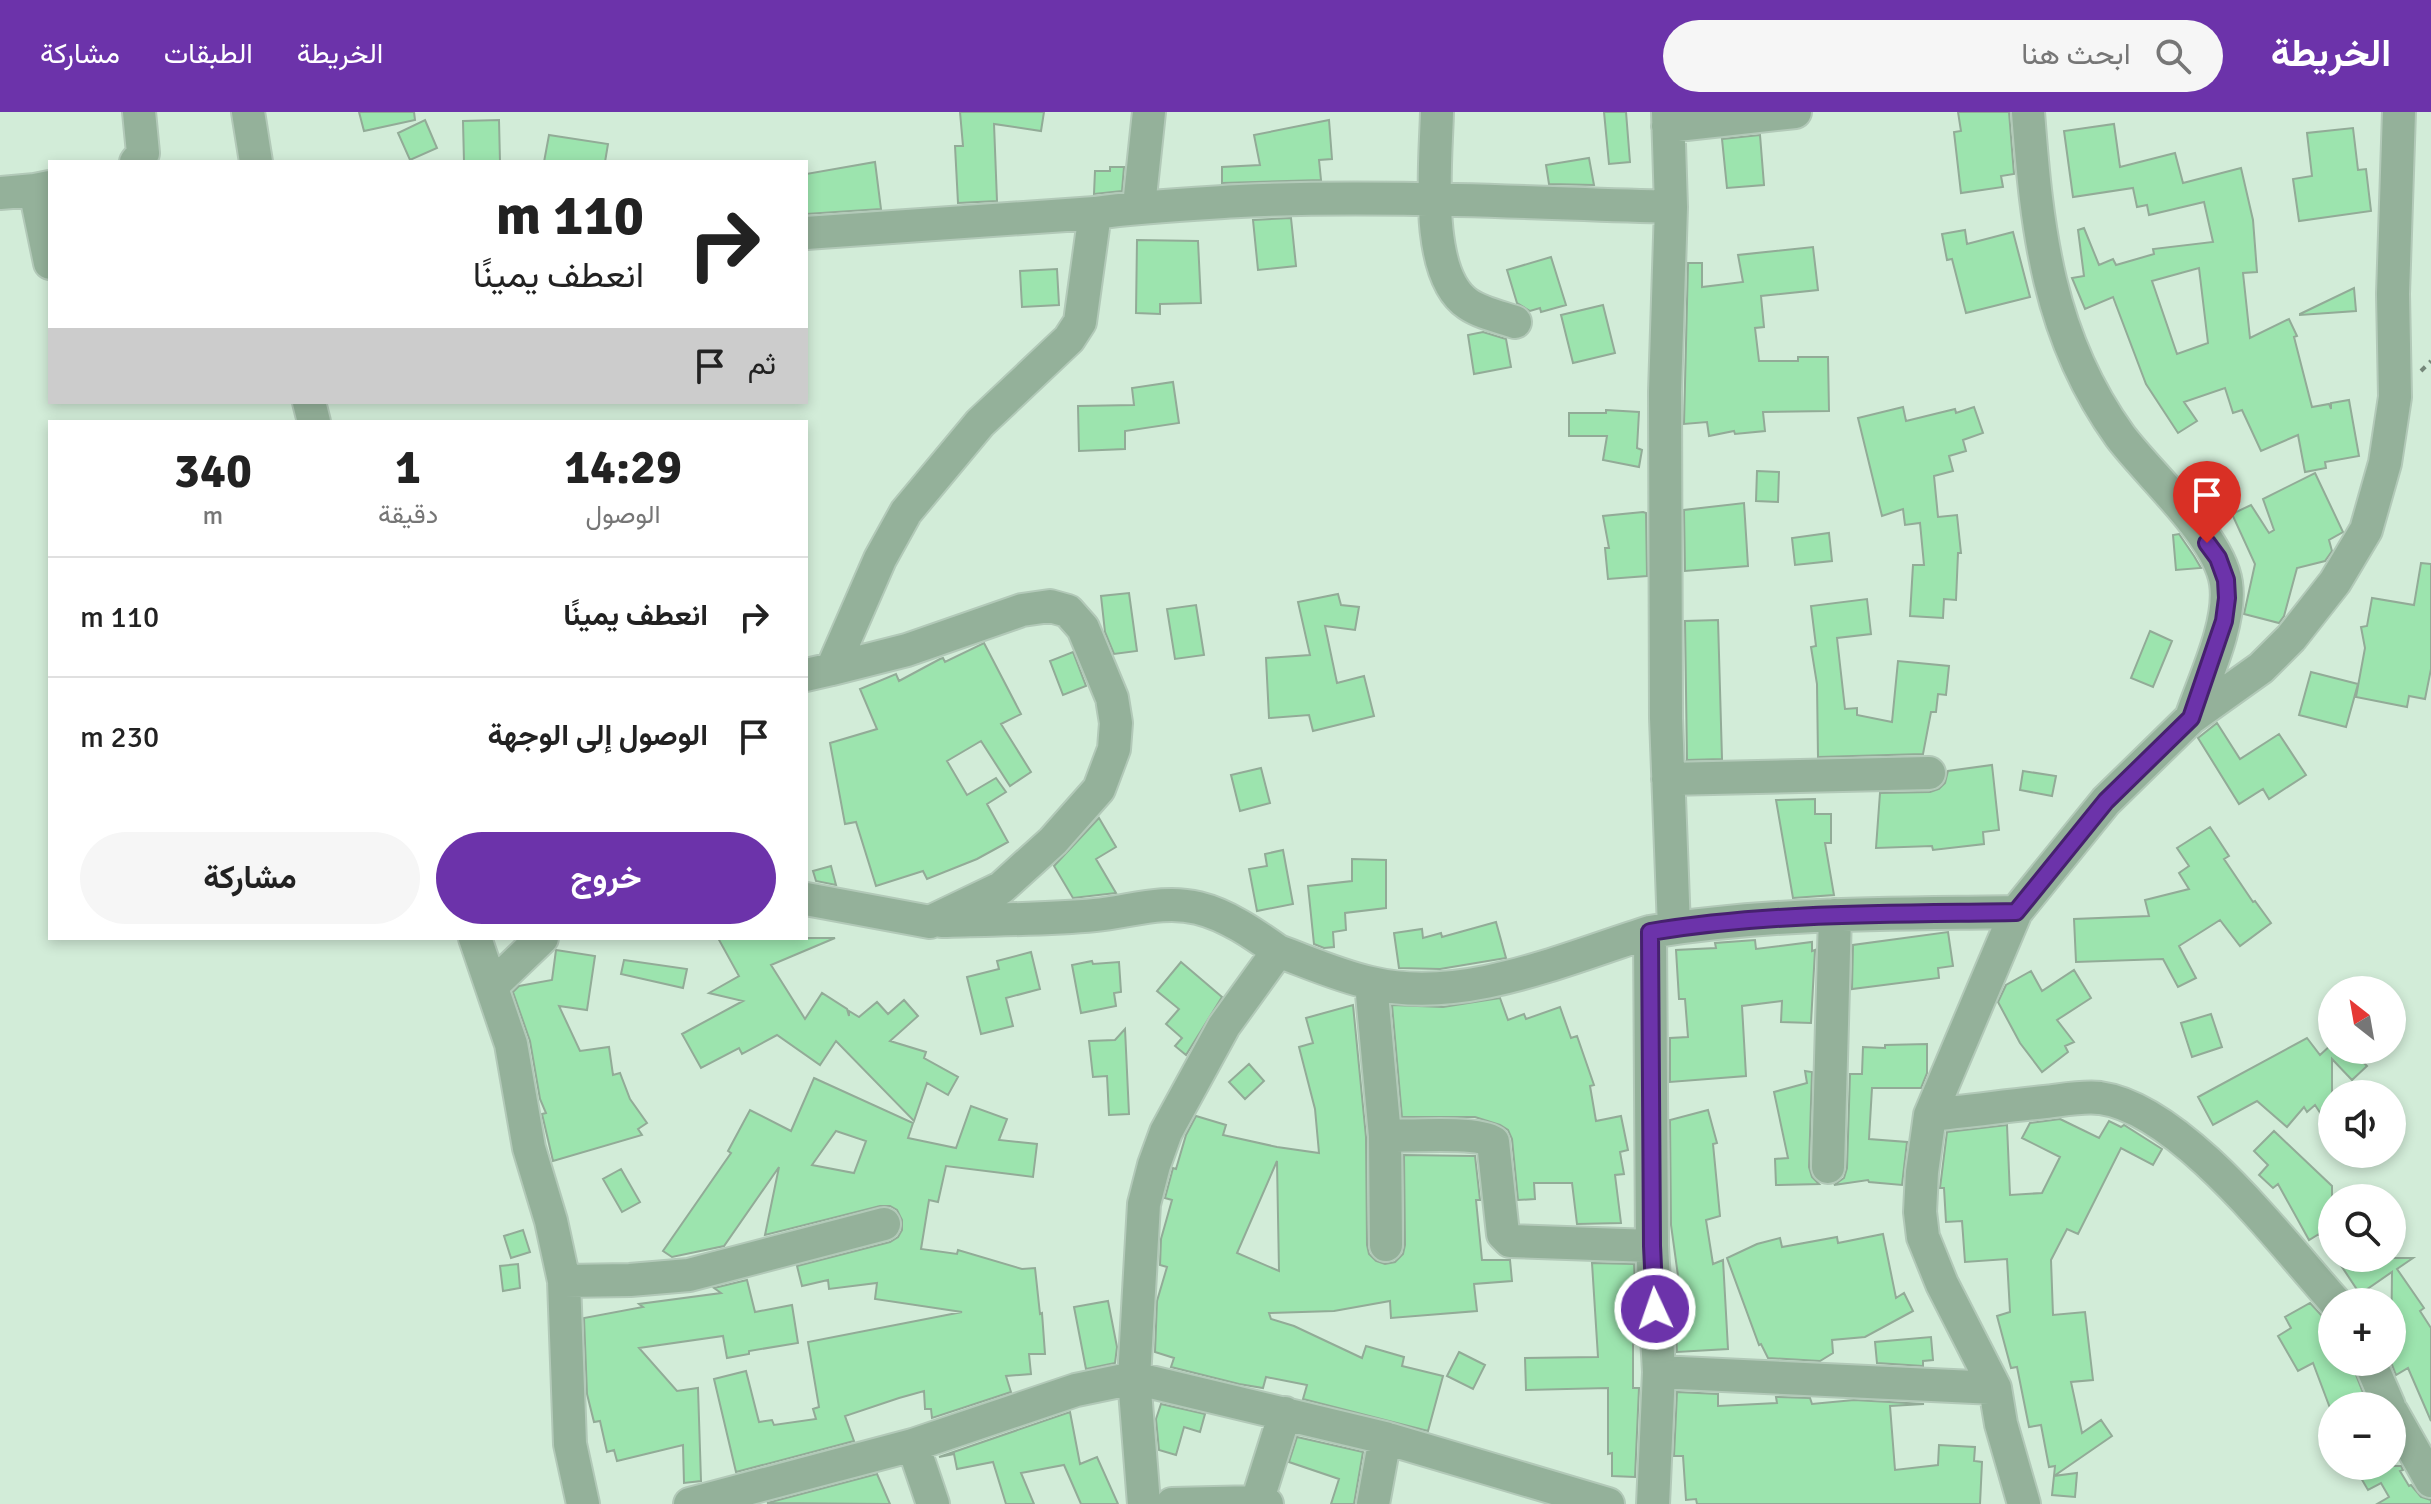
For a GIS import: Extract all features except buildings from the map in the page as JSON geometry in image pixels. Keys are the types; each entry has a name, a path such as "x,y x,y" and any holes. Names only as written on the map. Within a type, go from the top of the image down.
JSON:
{"street":[{"path":"138,160 143,153 139,112"},
{"path":"248,112 256,160"},
{"path":"1139,206 1149,112"},
{"path":"1437,112 1436,241 1447,274 1459,297 1470,306 1515,322"},
{"path":"1653,1504 1659,1372 1652,1246 1668,779 1665,392 1671,207 1668,119 1795,112"},
{"path":"2028,112 2045,263 2067,339 2092,390 2121,436 2197,528 2218,558 2226,580 2224,621 2191,718"},
{"path":"2024,1504 2001,1424 1995,1388 1954,1310 1923,1237 1921,1186 1930,1115 2016,912 2106,801 2191,718 2261,668 2291,638 2335,582 2366,530 2385,463 2395,397 2393,294 2399,112"},
{"path":"0,193 43,188 48,242"},
{"path":"808,233 1095,213 1139,206 1313,198 1435,198 1671,207"},
{"path":"819,672 906,512 980,423 1048,361 1080,322 1095,213"},
{"path":"819,672 907,650 1022,610 1050,606 1068,611 1083,628 1112,698 1116,723 1114,749 1099,789 1053,841 1001,888 930,922"},
{"path":"1668,779 1929,773"},
{"path":"808,899 930,922 1055,918 1172,905 1196,907 1249,931 1278,951 1371,983 1410,989 1465,986 1498,980 1662,930 1734,921 1835,915 2016,912"},
{"path":"1828,1167 1835,915"},
{"path":"476,940 511,1044 531,1161 551,1221 564,1281 570,1444 583,1504"},
{"path":"493,985 540,940"},
{"path":"1144,1504 1134,1378 1144,1204 1166,1132 1224,1026 1278,951"},
{"path":"1371,983 1385,1136 1386,1245"},
{"path":"1930,1115 2070,1099 2116,1101 2167,1129 2218,1173 2322,1288"},
{"path":"1385,1136 1483,1136 1490,1139 1495,1149 1503,1234 1510,1241 1652,1246"},
{"path":"564,1281 689,1275 884,1224"},
{"path":"1659,1372 1995,1388"},
{"path":"690,1504 913,1445 1076,1390 1134,1378 1385,1438 1608,1504"},
{"path":"1172,1504 1262,1503 1285,1413"},
{"path":"2406,1437 2431,1481"},
{"path":"1373,1504 1385,1438"},
{"path":"913,1445 933,1504"}],"route":[{"path":"1655,1309 1650,932 1734,921 1835,915 2016,912 2106,801 2191,718 2224,621 2227,598 2226,580 2218,558 2207,543"}]}
